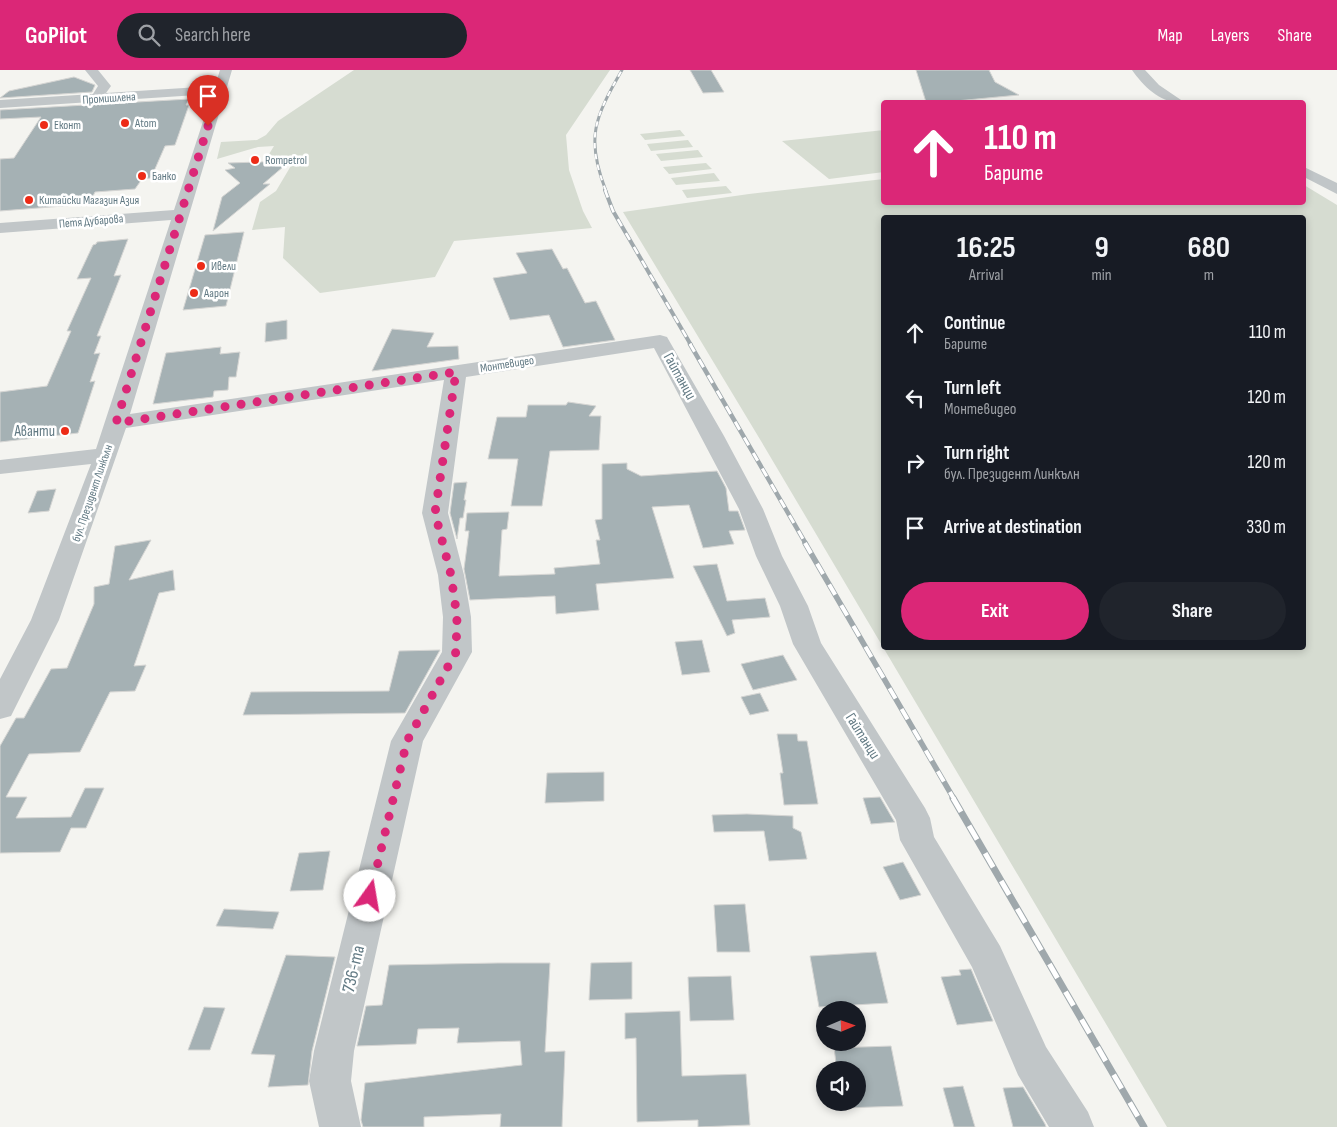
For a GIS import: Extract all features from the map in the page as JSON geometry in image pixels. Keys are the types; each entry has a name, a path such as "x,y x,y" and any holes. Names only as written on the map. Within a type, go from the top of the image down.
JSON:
{"street":[{"path":"91,70 105,86 96,98"},
{"name":"бул. Президент Линкълн","path":"0,708 48,611 106,455 226,70"},
{"path":"1138,70 1155,88 1174,100"},
{"name":"Промишлена","path":"0,104 219,90"},
{"path":"1306,172 1337,189"},
{"name":"Петя Дубарова","path":"0,228 182,214"},
{"name":"Монтевидео","path":"116,423 660,341"},
{"name":"Гайтанци","path":"660,341 751,509 769,556 794,606 807,644 913,818 917,840 987,958 1032,1061 1073,1127"},
{"name":"736-та","path":"340,1127 330,1081 334,1051 407,741 456,652 457,617 451,575 435,513 456,372"},
{"path":"0,467 106,455"}],"shaded area":[{"path":"354,70 610,70 566,135 569,170 583,211 592,228 454,241 435,277 320,293 283,258 285,227 252,230 260,202 276,191 295,159 266,159 274,146 258,147 217,159 221,142 257,140 266,135 278,121"},
{"path":"680,130 685,136 645,140 640,134"},
{"path":"881,130 881,172 829,179 782,141"},
{"path":"688,140 693,147 651,151 647,144"},
{"path":"698,150 703,157 661,161 656,154"},
{"path":"706,163 712,169 669,174 663,167"},
{"path":"714,173 720,181 676,185 671,178"},
{"path":"881,179 881,205 1306,205 1306,186 1337,205 1337,1127 1167,1127 885,650 1306,650 1306,215 881,215 881,644 623,212 749,194"},
{"path":"726,186 732,193 687,198 682,190"}],"building":[{"path":"690,70 711,70 724,92 703,93"},
{"path":"916,70 989,70 995,82 1019,95 966,100 925,100"},
{"path":"74,77 95,85 92,92 0,98 9,91"},
{"path":"189,99 186,105 189,105 175,145 165,146 151,178 142,179 135,189 95,192 89,204 0,211 0,159 14,158 41,117 0,119 0,110"},
{"path":"290,161 263,184 270,184 213,231 222,197 240,183 225,170 235,168 228,163"},
{"path":"244,232 226,306 183,310 205,235"},
{"path":"128,239 114,276 121,275 97,336 101,336 94,354 100,353 90,382 95,381 78,433 0,442 0,392 47,386 71,331 67,331 91,278 77,279 93,245 97,242"},
{"path":"552,249 563,269 567,268 585,303 596,301 615,340 563,347 549,315 510,320 493,278 527,273 516,253"},
{"path":"287,320 287,339 265,342 266,323"},
{"path":"392,329 434,333 427,347 458,346 459,359 372,371"},
{"path":"221,347 220,354 240,352 236,377 229,377 228,390 214,391 213,397 153,404 166,353"},
{"path":"568,402 596,406 589,416 601,416 599,450 550,451 542,506 511,506 518,459 488,459 497,417 526,417 528,405 566,405"},
{"path":"627,463 627,469 641,476 717,471 726,488 729,511 738,511 745,530 729,531 734,544 703,548 689,505 652,507 674,578 596,584 599,610 556,614 555,596 470,600 464,569 469,531 465,531 467,513 509,512 507,529 502,530 499,576 555,574 554,568 600,564 596,540 600,540 595,520 602,519 602,464"},
{"path":"467,482 463,518 460,518 457,539 450,513 454,483"},
{"path":"56,489 49,511 28,513 37,491"},
{"path":"151,540 129,580 173,570 175,590 159,593 134,666 146,665 135,691 110,692 80,752 29,754 6,797 27,797 16,818 71,817 85,788 104,788 86,828 71,828 60,852 0,853 0,746 16,718 24,718 51,669 67,668 94,604 94,587 109,584 115,546"},
{"path":"717,564 727,601 765,598 770,617 732,620 735,633 727,636 693,566"},
{"path":"702,640 710,672 682,675 675,642"},
{"path":"440,650 405,713 243,715 251,692 389,691 399,651"},
{"path":"783,655 797,680 753,690 741,664"},
{"path":"760,693 769,711 750,715 741,697"},
{"path":"777,734 797,734 798,741 807,741 818,804 784,805 780,773 783,773"},
{"path":"604,772 604,801 545,803 547,773"},
{"path":"880,797 895,822 871,824 863,798"},
{"path":"712,815 793,816 793,828 801,832 807,859 769,861 764,831 714,832"},
{"path":"330,851 323,890 290,891 299,853"},
{"path":"903,862 921,895 900,900 883,867"},
{"path":"745,904 750,952 717,952 714,905"},
{"path":"224,909 279,912 273,929 216,926"},
{"path":"876,952 888,1003 866,1004 866,1001 818,1001 810,956"},
{"path":"286,955 335,957 312,1051 308,1085 268,1087 275,1055 251,1054"},
{"path":"632,962 632,999 589,1000 591,963"},
{"path":"550,963 545,1052 565,1051 562,1127 500,1127 501,1114 424,1117 424,1127 363,1127 361,1120 365,1083 522,1065 520,1041 457,1043 459,1028 418,1029 416,1044 357,1046 366,1006 382,1005 389,965"},
{"path":"971,969 993,1021 957,1025 941,977 961,975 959,970"},
{"path":"731,976 734,1020 690,1021 688,977"},
{"path":"204,1007 225,1008 210,1050 188,1050"},
{"path":"680,1011 682,1076 746,1074 750,1125 698,1127 698,1120 637,1122 636,1038 625,1039 625,1013"},
{"path":"891,1046 903,1106 866,1107 866,1061 836,1061 834,1051 866,1051 866,1047"},
{"path":"963,1086 975,1127 954,1127 943,1088"},
{"path":"1023,1087 1046,1127 1013,1127 1003,1088"}],"railway":[{"path":"606,191 596,156 596,128 605,101 622,70"},
{"path":"605,190 613,211 691,345"},
{"path":"690,344 806,544"},
{"path":"805,543 954,799"},
{"path":"953,798 1144,1127"}],"place":[{"name":"Atom","path":"125,123"},
{"name":"Еконт","path":"44,125"},
{"name":"Rompetrol","path":"255,160"},
{"name":"Банко","path":"142,176"},
{"name":"Китайски Магазин Азия","path":"29,200"},
{"name":"Ивели","path":"201,266"},
{"name":"Аарон","path":"194,293"},
{"name":"Аванти","path":"65,431"}],"route":[{"path":"208,126 116,423 456,372 435,513 451,575 457,617 456,652 407,741 370,896"}]}
